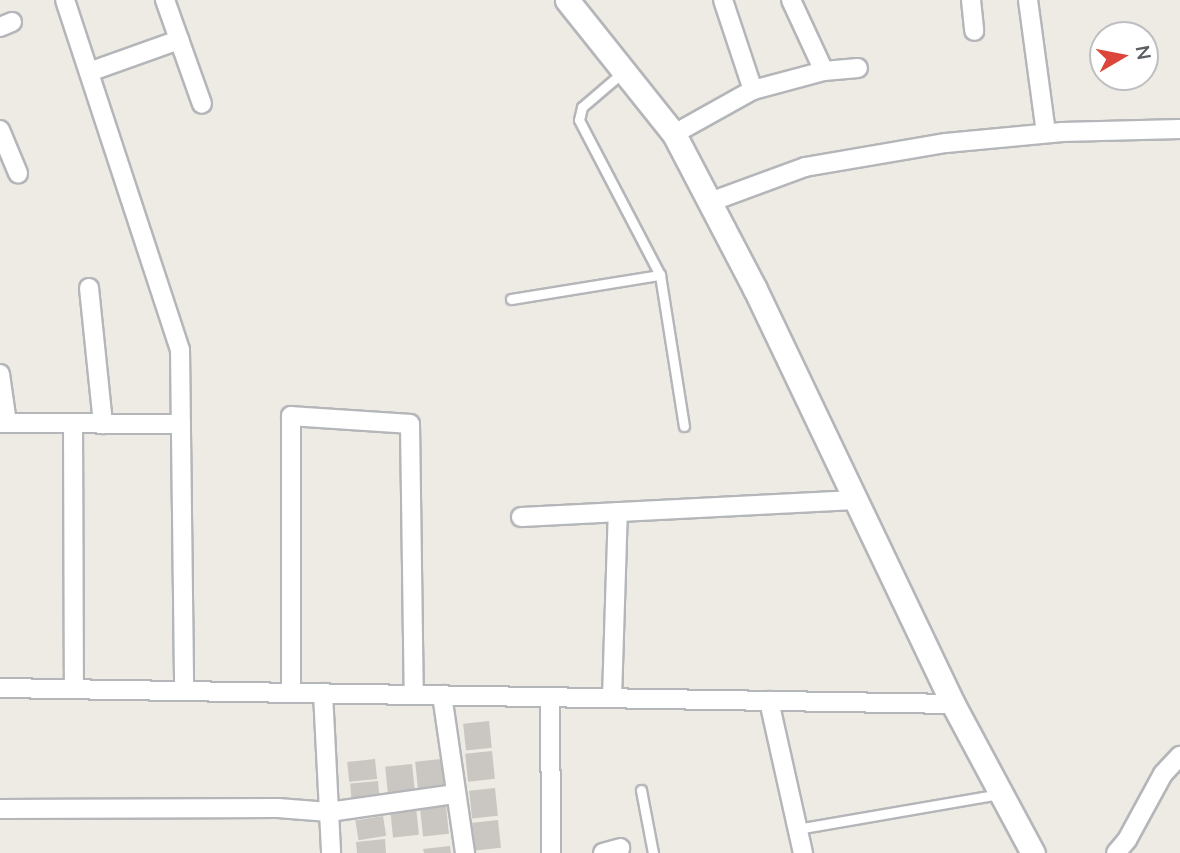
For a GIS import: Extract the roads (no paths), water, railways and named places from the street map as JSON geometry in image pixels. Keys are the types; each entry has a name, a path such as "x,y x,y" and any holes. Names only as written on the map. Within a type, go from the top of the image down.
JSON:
{"street":[{"path":"65,0 180,350 184,691"},
{"path":"166,0 202,104"},
{"path":"567,0 674,134 856,500 953,704 1033,853"},
{"path":"723,0 752,90"},
{"path":"791,0 824,71"},
{"path":"971,0 974,30"},
{"path":"1028,0 1046,133"},
{"path":"89,72 179,40"},
{"path":"674,134 752,90 824,71 858,68"},
{"path":"710,202 804,167 946,143 1046,133 1180,129"},
{"path":"0,130 18,173"},
{"path":"89,288 103,424"},
{"path":"0,374 3,423 181,424"},
{"path":"291,693 291,416 410,424 414,695"},
{"path":"73,424 74,689"},
{"path":"520,517 856,500"},
{"path":"612,698 618,512"},
{"path":"0,688 953,704"},
{"path":"323,693 331,853"},
{"path":"442,695 465,853"},
{"path":"550,697 551,853"},
{"path":"769,701 803,853"},
{"path":"1116,853 1127,841 1163,774 1180,756"},
{"path":"0,810 278,808 329,812 456,794"}],"lane":[{"path":"623,72 582,107 579,120 660,275 684,426"},
{"path":"511,299 660,275"},
{"path":"641,790 653,853"},
{"path":"797,829 1001,793"}]}
